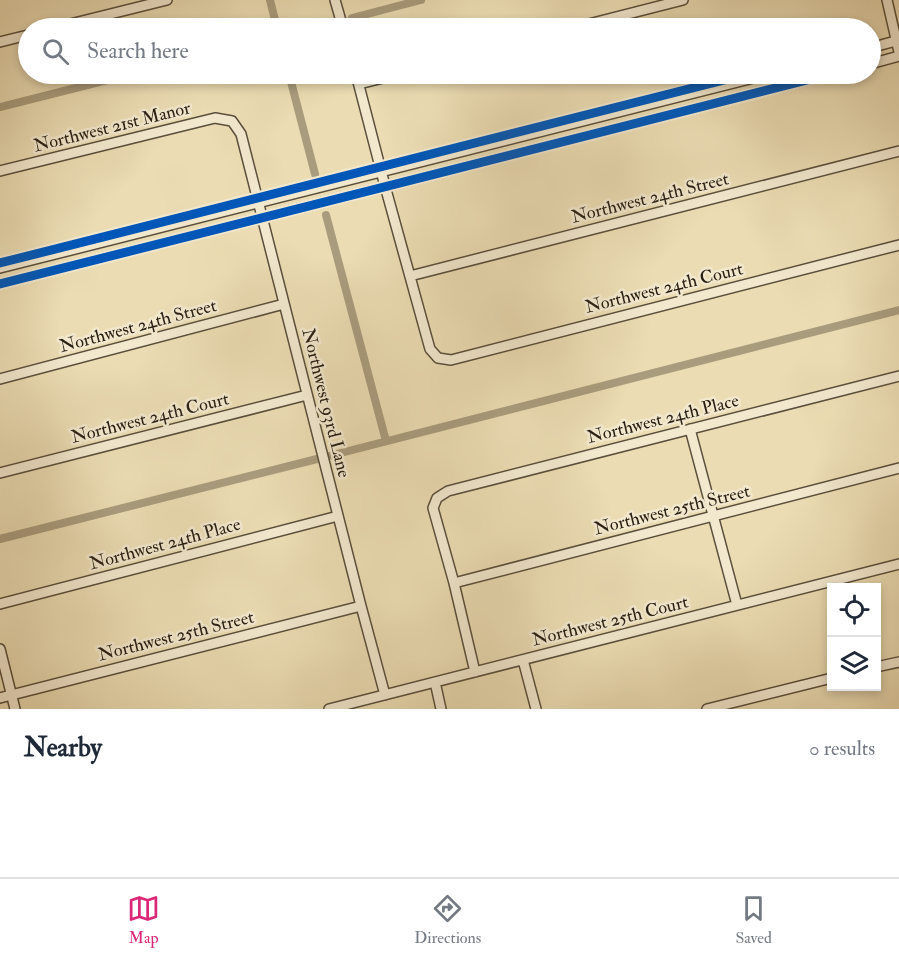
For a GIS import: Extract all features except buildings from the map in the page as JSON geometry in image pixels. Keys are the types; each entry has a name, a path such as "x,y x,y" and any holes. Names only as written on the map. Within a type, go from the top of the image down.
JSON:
{"street":[{"path":"94,18 167,0"},
{"path":"335,0 340,18"},
{"path":"612,18 683,0"},
{"path":"881,60 899,54 898,41 887,0"},
{"path":"0,42 18,38"},
{"path":"881,45 898,41"},
{"path":"359,84 410,276"},
{"path":"0,268 729,84"},
{"path":"0,284 791,84"},
{"name":"Northwest 21st Manor","path":"0,171 215,118 232,121"},
{"name":"Northwest 93rd Lane","path":"232,121 241,134 385,695"},
{"name":"Northwest 24th Street","path":"410,276 899,151"},
{"name":"Northwest 24th Court","path":"410,276 430,349 438,358 450,360 899,245"},
{"name":"Northwest 24th Street","path":"0,380 284,304"},
{"name":"Northwest 24th Place","path":"454,583 433,508 437,498 448,491 899,376"},
{"name":"Northwest 24th Court","path":"0,473 307,395"},
{"path":"690,429 738,605"},
{"name":"Northwest 25th Street","path":"454,583 899,468"},
{"name":"Northwest 24th Place","path":"0,604 338,516"},
{"name":"Northwest 25th Court","path":"329,709 899,564"},
{"path":"454,583 475,672"},
{"name":"Northwest 25th Street","path":"0,698 361,606"},
{"path":"0,649 15,709"},
{"path":"523,660 536,709"},
{"path":"881,666 899,662"},
{"path":"706,709 827,679"},
{"path":"435,682 441,709"}],"waterway":[{"path":"270,0 274,18"},
{"path":"352,18 421,0"},
{"path":"0,107 91,84"},
{"path":"292,84 315,174"},
{"path":"326,215 386,441"},
{"path":"329,456 899,310"},
{"path":"0,539 317,459"}],"cycle path":[{"path":"0,263 708,84"},
{"path":"0,284 791,84"}]}
